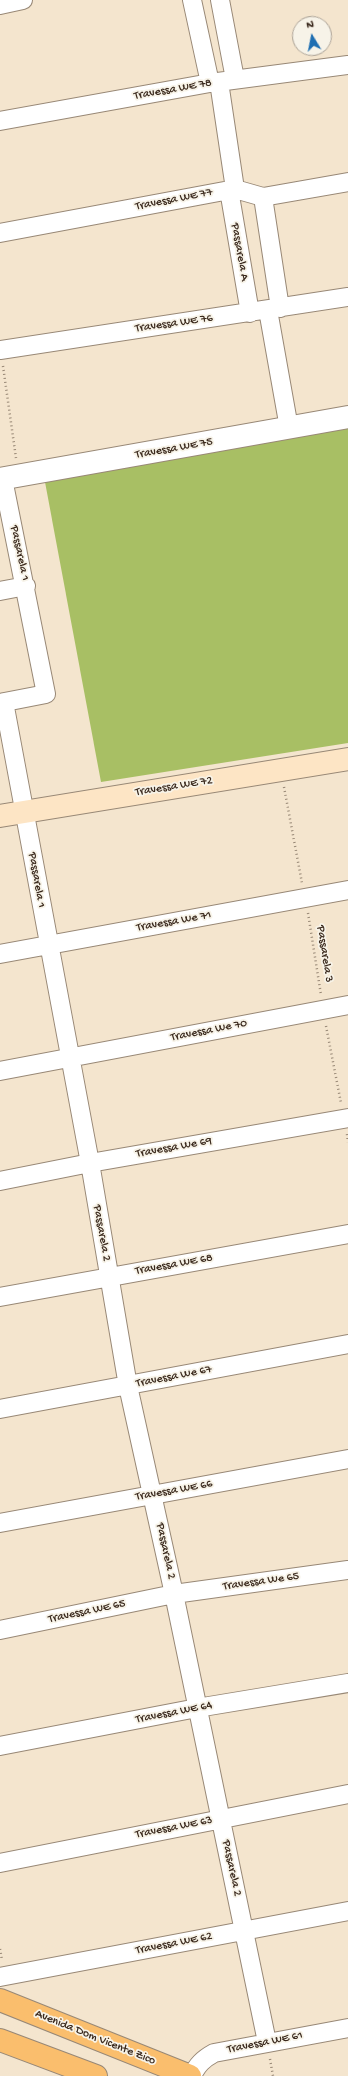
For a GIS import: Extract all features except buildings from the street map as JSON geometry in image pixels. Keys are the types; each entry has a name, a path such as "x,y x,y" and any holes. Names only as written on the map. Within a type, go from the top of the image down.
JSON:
{"main road":[{"name":"Travessa WE 72","path":"0,816 348,758"},
{"name":"Avenida Dom Vicente Zico","path":"0,2000 191,2076"},
{"path":"0,2040 96,2076"}],"street":[{"path":"0,5 23,0"},
{"name":"Passarela A","path":"192,0 221,81"},
{"name":"Passarela A","path":"220,0 221,81 232,190 250,313"},
{"name":"Travessa WE 78","path":"0,122 221,81 348,65"},
{"name":"Travessa WE 77","path":"0,233 232,190 263,197 348,182"},
{"path":"263,197 274,309 289,428"},
{"name":"Travessa WE 76","path":"0,350 348,297"},
{"name":"Travessa WE 75","path":"7,478 348,417"},
{"name":"Passarela 1","path":"7,478 46,694 2,702 24,812 69,1058"},
{"path":"0,591 26,586"},
{"name":"Travessa We 71","path":"0,954 348,890"},
{"name":"Travessa We 70","path":"69,1058 348,1005"},
{"path":"0,1071 69,1058"},
{"name":"Passarela 2","path":"69,1058 90,1163 128,1386 174,1594 267,2042"},
{"name":"Travessa We 69","path":"0,1181 90,1163 346,1119"},
{"name":"Travessa WE 68","path":"0,1297 348,1234"},
{"name":"Travessa We 67","path":"0,1409 348,1344"},
{"name":"Travessa WE 66","path":"0,1523 348,1459"},
{"name":"Travessa We 65","path":"174,1594 348,1570"},
{"name":"Travessa WE 65","path":"0,1630 174,1594"},
{"name":"Travessa WE 64","path":"0,1746 198,1708 348,1683"},
{"name":"Travessa WE 63","path":"0,1863 220,1818 348,1794"},
{"name":"Travessa WE 62","path":"0,1977 348,1911"},
{"name":"Travessa WE 61","path":"191,2076 196,2067 204,2059 214,2053 348,2028"}],"path":[{"path":"0,350 7,478"},
{"name":"Passarela 3","path":"280,769 316,953 323,1009 346,1119 348,1142"}],"green space":[{"path":"348,426 348,743 101,782 45,482"}]}
